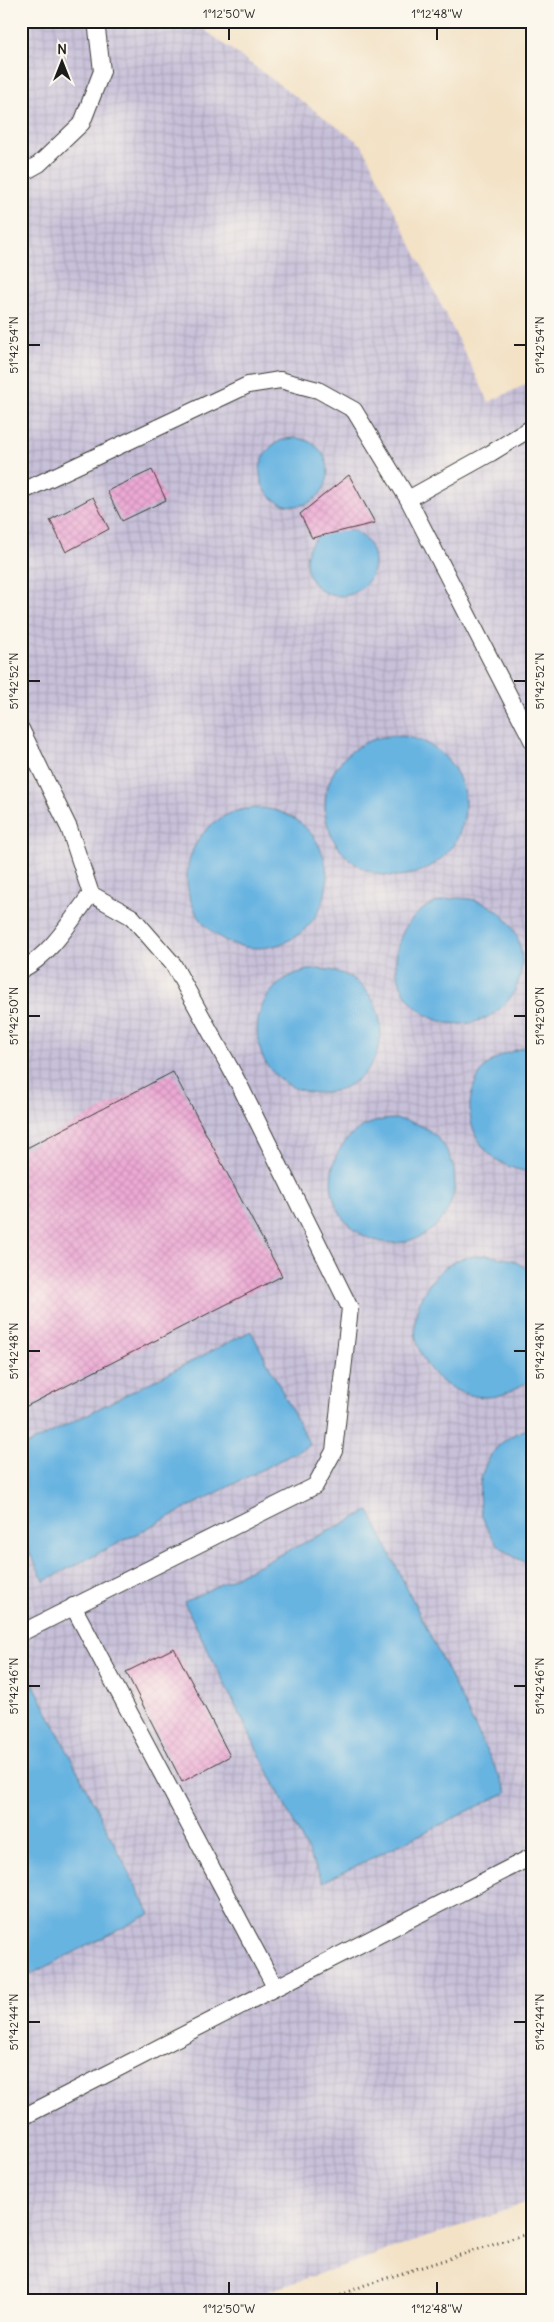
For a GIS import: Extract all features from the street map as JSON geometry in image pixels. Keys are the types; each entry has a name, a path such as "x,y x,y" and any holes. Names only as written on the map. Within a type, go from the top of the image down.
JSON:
{"lane":[{"path":"21,174 39,164 82,122 102,71 96,21"},
{"path":"21,492 248,385 280,380 318,390 354,410 408,498 533,742"},
{"path":"408,498 491,453 533,426"},
{"path":"21,729 69,828 91,894 132,917 173,964 240,1086 350,1308 334,1451 315,1486 21,1633"},
{"path":"21,970 31,965 55,940 91,894"},
{"path":"73,1606 275,1987"},
{"path":"21,2118 533,1856"}],"path":[{"path":"327,2301 365,2286 533,2232"}],"shaded area":[{"path":"21,21 158,21 202,28 362,145 489,402 533,381 533,2201 240,2301 21,2301"}],"water":[{"path":"294,438 307,441 318,448 325,459 328,472 325,485 318,496 307,503 294,506 281,503 270,496 263,485 260,472 263,459 270,448 281,441"},
{"path":"340,528 353,531 364,538 371,549 374,562 371,575 364,586 353,593 340,596 327,593 316,586 309,575 306,562 309,549 316,538 327,531"},
{"path":"395,736 409,737 422,741 434,747 445,756 454,767 460,779 464,792 464,820 460,833 454,845 445,856 434,865 422,871 409,875 395,876 381,875 368,871 356,865 345,856 336,845 330,833 326,820 325,806 326,792 330,779 336,767 345,756 356,747 368,741 381,737"},
{"path":"257,808 271,809 284,813 296,819 307,828 316,839 322,851 326,864 326,892 322,905 316,917 307,928 296,937 284,943 271,947 257,948 243,947 230,943 218,937 207,928 198,917 192,905 188,892 187,878 188,864 192,851 198,839 207,828 218,819 230,813 243,809"},
{"path":"459,898 483,903 503,917 517,937 522,961 517,985 503,1005 483,1019 459,1024 435,1019 415,1005 401,985 396,961 401,937 415,917 435,903"},
{"path":"319,969 343,973 363,987 377,1007 381,1031 377,1055 363,1075 343,1089 319,1093 295,1089 275,1075 261,1055 257,1031 261,1007 275,987 295,973"},
{"path":"525,1047 533,1048 533,1172 515,1169 499,1161 486,1150 477,1137 471,1122 470,1105 473,1088 482,1071 491,1062"},
{"path":"393,1119 417,1123 437,1137 451,1157 455,1181 451,1205 437,1225 417,1239 393,1243 369,1239 349,1225 335,1205 331,1181 335,1157 349,1137 369,1123"},
{"path":"486,1255 513,1260 533,1273 533,1378 516,1389 491,1397 464,1393 447,1385 433,1373 423,1358 417,1341 415,1322 419,1304 428,1286 438,1274 450,1264 460,1259"},
{"path":"251,1331 310,1445 44,1581 21,1536 21,1448"},
{"path":"533,1428 533,1564 510,1554 493,1538 483,1518 479,1495 483,1473 493,1453 509,1437"},
{"path":"369,1511 507,1792 323,1882 184,1602"},
{"path":"33,1683 150,1914 21,1979 21,1689"}],"building":[{"path":"152,470 166,500 122,521 107,491"},
{"path":"349,475 375,523 312,538 300,514"},
{"path":"93,497 109,529 66,552 50,520"},
{"path":"173,1072 282,1276 21,1409 21,1151"},
{"path":"174,1648 230,1756 182,1782 126,1672"}]}
